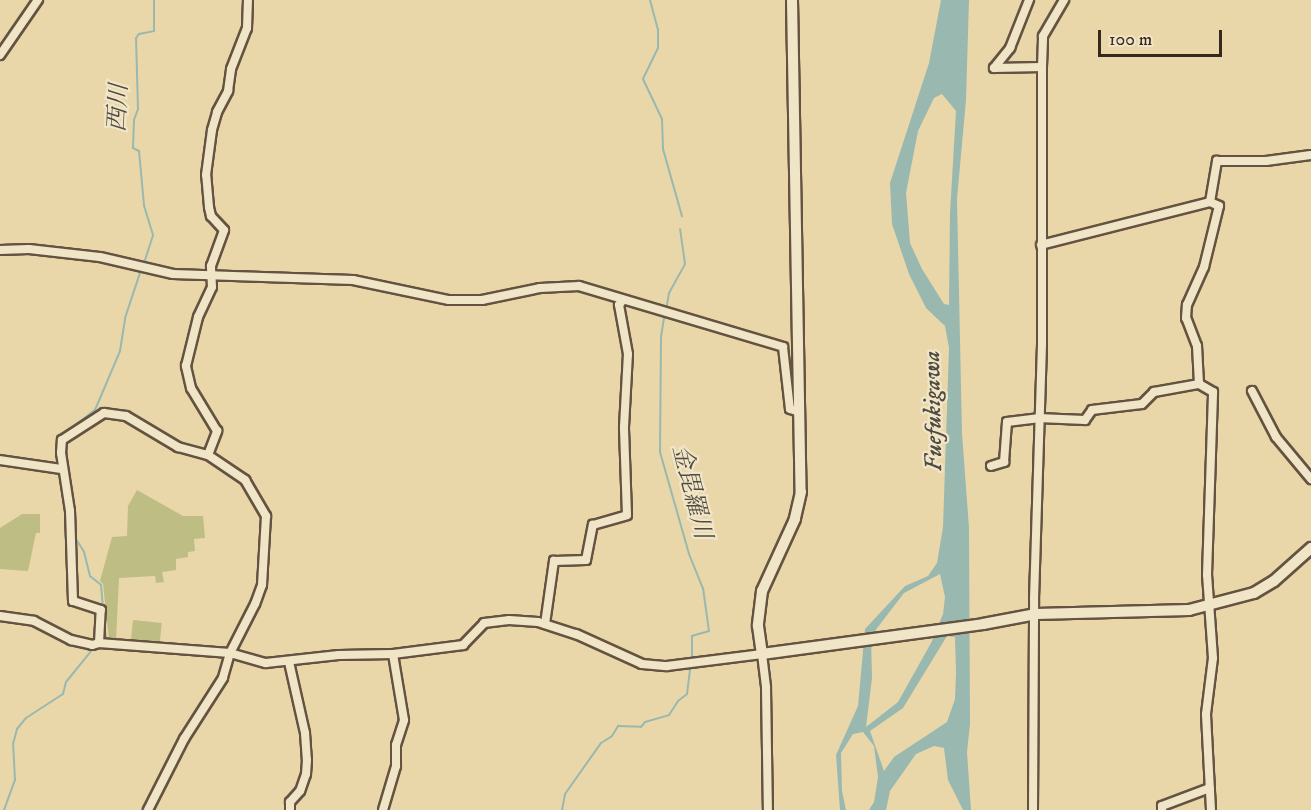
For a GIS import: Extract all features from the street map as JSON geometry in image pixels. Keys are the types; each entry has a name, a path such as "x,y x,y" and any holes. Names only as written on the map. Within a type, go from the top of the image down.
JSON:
{"street":[{"path":"0,56 38,0"},
{"path":"208,455 216,431 191,388 186,366 198,317 212,287 211,266 224,230 211,216 206,175 210,141 217,112 228,91 231,69 247,28 248,0"},
{"path":"768,810 766,688 758,626 762,591 795,519 800,498 792,0"},
{"path":"1029,0 1018,33 994,68 1042,67"},
{"path":"1033,810 1043,36 1064,0"},
{"path":"1210,202 1217,161 1266,161 1311,155"},
{"path":"1041,245 1210,202 1219,206 1204,267 1186,305 1186,318 1197,346 1199,384"},
{"path":"0,250 29,249 100,258 173,274 353,280 449,300 482,300 540,288 579,286 622,301 783,347 790,409 800,412"},
{"path":"545,624 554,561 586,560 593,525 627,515 624,427 628,354 619,305 622,301"},
{"path":"991,466 1004,462 1007,422 1038,418 1085,420 1092,410 1142,404 1154,392 1199,384 1213,392 1208,606 1213,658 1206,714 1211,810"},
{"path":"1252,391 1276,437 1311,478"},
{"path":"99,643 102,610 73,601 72,532 62,469 62,440 104,413 126,416 178,447 208,455 245,480 266,516 262,585 230,653 223,678 184,739 148,810"},
{"path":"0,460 62,469"},
{"path":"0,616 34,621 76,642 92,645 99,643 230,653 266,663 339,655 393,654 463,645 484,623 522,620 545,624 576,634 642,664 667,666 983,624 1036,614 1084,611 1166,612 1208,606 1254,593 1274,580 1311,549"},
{"path":"383,810 396,766 396,745 404,720 393,654"},
{"path":"289,662 305,733 307,760 306,774 300,790 290,802 290,810"},
{"path":"1162,810 1162,806 1210,788"}],"green space":[{"path":"137,490 183,516 203,516 205,538 194,539 195,551 188,552 188,557 176,559 176,570 162,572 164,582 156,583 155,576 119,578 116,641 109,640 103,584 100,581 112,537 127,536 128,506"},
{"path":"22,514 40,514 40,533 36,533 28,571 0,569 0,528"},
{"path":"133,620 162,623 160,643 131,640"}],"water":[{"path":"941,0 969,0 966,100 957,199 962,433 969,528 970,724 967,752 971,810 963,810 948,780 944,748 934,746 916,754 890,791 886,810 869,810 874,802 878,777 874,746 863,732 853,734 841,753 842,791 846,810 840,810 836,755 858,706 865,629 905,586 928,576 937,563 943,527 949,348 945,326 926,308 909,274 892,224 890,183 929,63","holes":["942,94 956,111 950,213 949,305 944,304 922,269 910,243 906,193 918,131 934,98","940,574 945,597 943,614 931,643 898,702 866,727 872,678 871,636 904,593","947,636 955,637 955,699 947,722 894,757 884,771 870,731 903,708"]}],"waterway":[{"name":"西川","path":"145,260 153,235 144,205 139,151 133,148 134,120 138,109 136,38 139,34 154,31 154,0"},
{"name":"金毘羅川","path":"650,0 658,29 658,48 643,79 662,119 663,149 682,216"},
{"name":"金毘羅川","path":"667,305 669,293 685,264 680,229"},
{"name":"西川","path":"69,430 95,410 120,351 125,318 140,273"},
{"name":"金毘羅川","path":"664,318 661,338 660,452 689,554 703,588 709,631 692,636 692,658"},
{"name":"西川","path":"67,442 67,467"},
{"name":"西川","path":"75,528 76,539 84,552 90,576 101,585 103,607"},
{"name":"西川","path":"104,622 106,639"},
{"name":"西川","path":"4,810 15,780 13,744 17,729 26,718 63,694 66,682 92,650"},
{"name":"金毘羅川","path":"562,810 565,794 601,743 612,736 618,726 641,727 645,722 669,715 678,701 687,694 690,669"}],"water label":[{"name":"Fuefukigawa","path":"934,411"}]}
